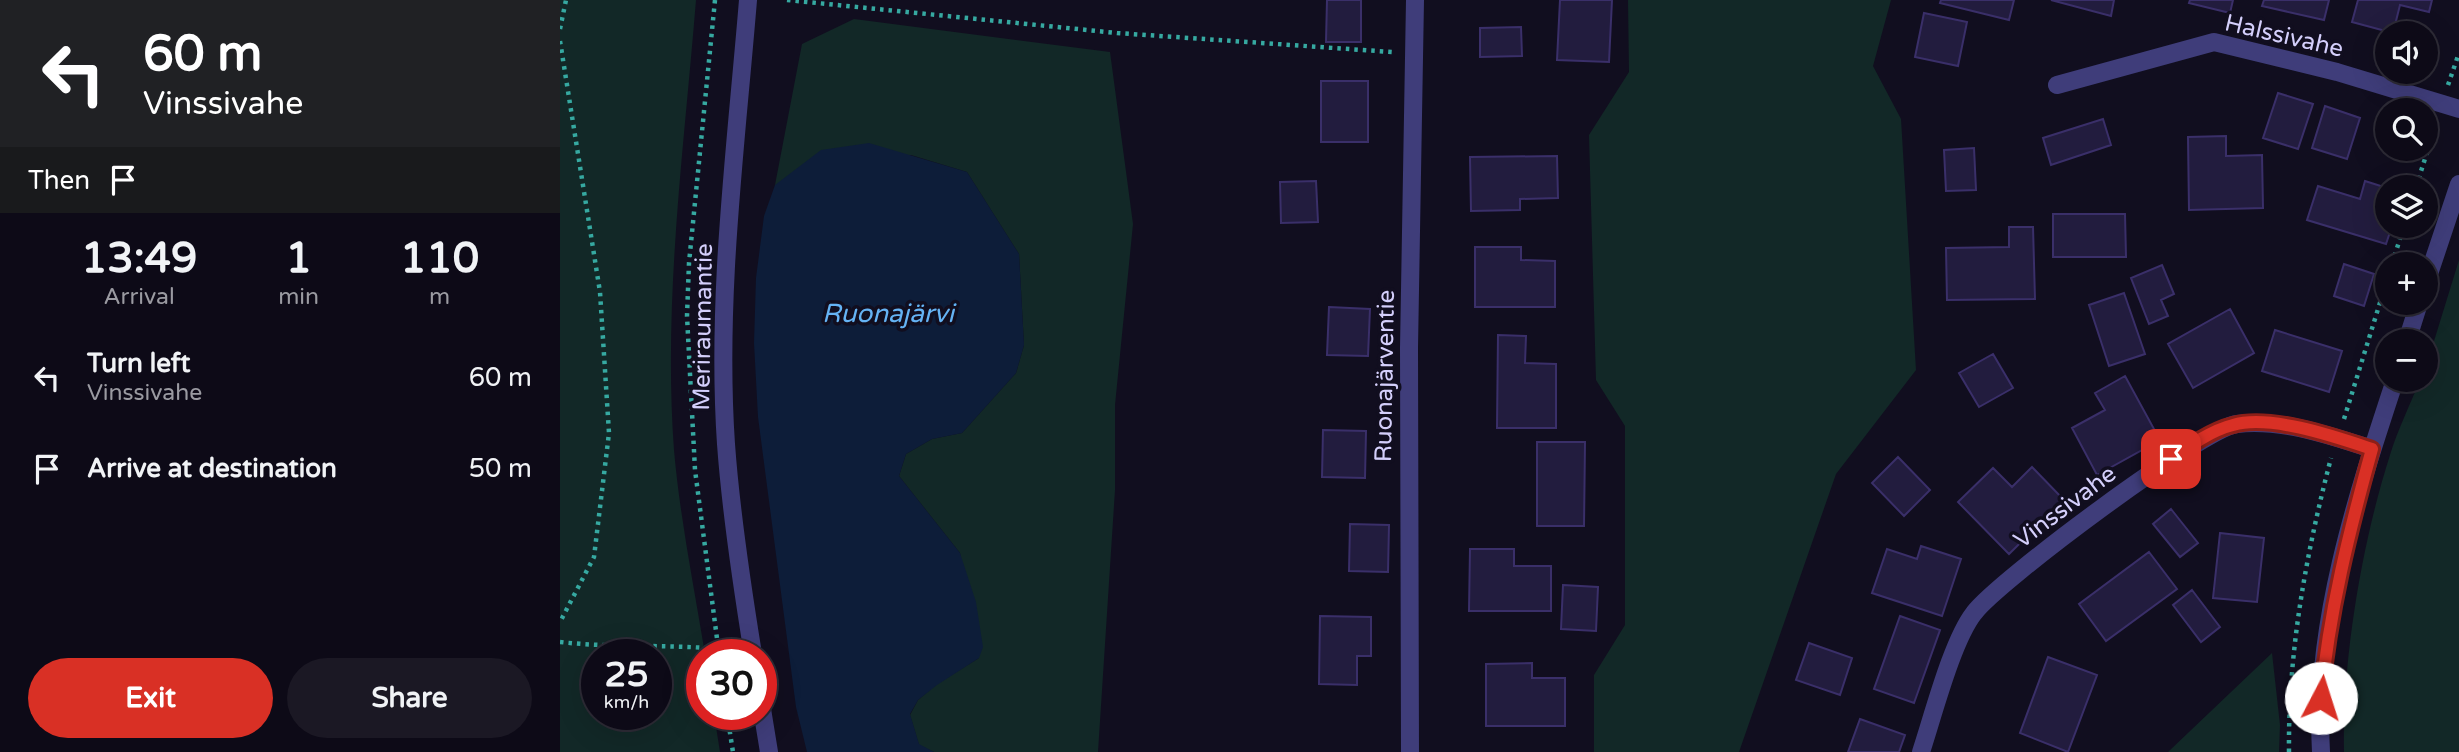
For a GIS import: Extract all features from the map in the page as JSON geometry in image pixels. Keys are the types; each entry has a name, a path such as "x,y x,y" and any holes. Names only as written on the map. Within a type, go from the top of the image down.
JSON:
{"street":[{"name":"Meriraumantie","path":"748,0 730,210 724,363 726,444 751,639"},
{"name":"Ruonajärventie","path":"1410,752 1409,400 1415,0"},
{"name":"Halssivahe","path":"2057,85 2214,42 2337,72 2459,109"},
{"path":"2437,252 2459,184"},
{"path":"2321,752 2319,720 2325,653 2343,551 2391,392"},
{"name":"Vinssivahe","path":"1921,752 1950,665 1973,613 2020,572 2190,445 2234,424 2289,425 2372,449"},
{"path":"765,730 769,752"}],"path":[{"path":"560,29 566,0"},
{"path":"787,0 1117,33 1414,54"},
{"path":"560,41 600,292 609,433 594,557 560,622"},
{"path":"2289,752 2290,688 2300,604 2318,506 2336,437 2376,315"},
{"path":"560,642 608,647 686,646"},
{"path":"730,730 733,752"}],"green space":[{"path":"560,0 696,0 676,225 671,394 680,501 702,639 686,639 686,730 717,730 720,752 560,752"},
{"path":"1628,0 1891,0 1873,66 1901,119 1916,370 1836,474 1739,752 1594,752 1594,675 1625,625 1625,426 1596,380 1589,135 1629,72"},
{"path":"854,19 1110,52 1133,224 1115,405 1115,490 1098,752 934,752 919,745 910,715 918,700 937,684 979,658 960,553 899,476 906,454 932,439 962,433 1016,373 1024,345 1019,254 967,172 911,155 775,185 802,44"},
{"path":"2459,260 2459,752 2344,752 2350,641 2371,525 2390,455 2415,392 2438,392 2438,329"},
{"path":"2272,653 2280,725 2279,752 2168,752"}],"water":[{"name":"Ruonajärvi","path":"869,143 967,172 1019,254 1024,345 1016,373 962,433 932,439 906,454 899,476 960,553 976,602 983,647 979,658 918,700 910,714 919,744 934,752 807,752 796,707 758,417 754,343 756,278 764,216 775,185 821,150"}],"building":[{"path":"1327,0 1361,0 1361,42 1326,42"},
{"path":"1560,0 1612,0 1609,62 1557,60"},
{"path":"1941,0 2014,0 2009,20 1940,3"},
{"path":"2051,0 2114,0 2111,16"},
{"path":"2190,0 2233,0 2230,13 2189,3"},
{"path":"2264,0 2329,0 2324,20 2262,6"},
{"path":"2358,0 2432,0 2429,12 2400,5 2396,21 2375,21 2375,28 2352,22"},
{"path":"1924,13 1967,22 1958,66 1915,57"},
{"path":"1521,27 1522,56 1480,57 1480,28"},
{"path":"1321,81 1368,81 1368,142 1321,142"},
{"path":"2278,93 2313,104 2298,149 2263,138"},
{"path":"2325,106 2360,118 2347,159 2312,148"},
{"path":"2103,119 2111,145 2051,165 2043,138"},
{"path":"2226,136 2226,156 2262,155 2263,208 2189,210 2188,137"},
{"path":"1974,148 1976,190 1946,191 1944,150"},
{"path":"1557,156 1558,198 1520,199 1520,210 1471,211 1470,157"},
{"path":"1316,181 1318,222 1281,223 1280,182"},
{"path":"2365,181 2375,184 2375,238 2388,238 2386,244 2307,220 2318,186 2360,199"},
{"path":"2053,214 2125,214 2126,257 2053,257"},
{"path":"2009,227 2033,227 2035,299 1947,300 1946,248 2009,247"},
{"path":"1475,247 1521,247 1521,260 1555,261 1555,307 1475,307"},
{"path":"2344,264 2374,274 2364,306 2334,296"},
{"path":"2162,265 2174,294 2161,300 2168,316 2149,324 2131,278"},
{"path":"2124,293 2145,354 2109,366 2089,305"},
{"path":"1329,307 1370,309 1368,356 1327,355"},
{"path":"2230,309 2254,353 2193,388 2168,344"},
{"path":"2275,330 2342,351 2329,392 2262,371"},
{"path":"1498,335 1526,336 1525,363 1556,364 1556,428 1497,428"},
{"path":"1993,354 2013,388 1979,407 1959,373"},
{"path":"2125,376 2160,440 2097,475 2072,428 2105,410 2095,393"},
{"path":"1323,430 1366,431 1365,478 1322,477"},
{"path":"1537,442 1585,442 1584,526 1537,526"},
{"path":"1898,457 1930,490 1904,516 1872,483"},
{"path":"2032,467 2064,500 2009,554 1958,502 1993,468 2012,487"},
{"path":"2171,509 2198,543 2180,557 2153,524"},
{"path":"1350,524 1389,525 1388,572 1349,571"},
{"path":"2220,533 2264,538 2257,602 2213,598"},
{"path":"1921,546 1961,559 1942,616 1872,593 1887,549 1917,559"},
{"path":"1470,549 1514,549 1514,566 1551,566 1551,611 1469,611"},
{"path":"2149,552 2177,589 2106,641 2079,604"},
{"path":"1563,585 1598,587 1596,631 1561,629"},
{"path":"2192,590 2220,627 2201,642 2173,605"},
{"path":"1320,616 1371,617 1371,656 1357,656 1357,685 1319,684"},
{"path":"1900,616 1940,630 1914,703 1874,689"},
{"path":"1809,643 1852,658 1840,695 1796,680"},
{"path":"2048,657 2097,675 2068,752 2020,733"},
{"path":"1532,663 1532,678 1565,678 1565,726 1486,726 1486,664"},
{"path":"1860,719 1905,735 1899,752 1848,752"}],"route":[{"path":"2171,459 2190,445 2234,424 2289,425 2372,449 2343,551 2325,653 2321,698"}]}
